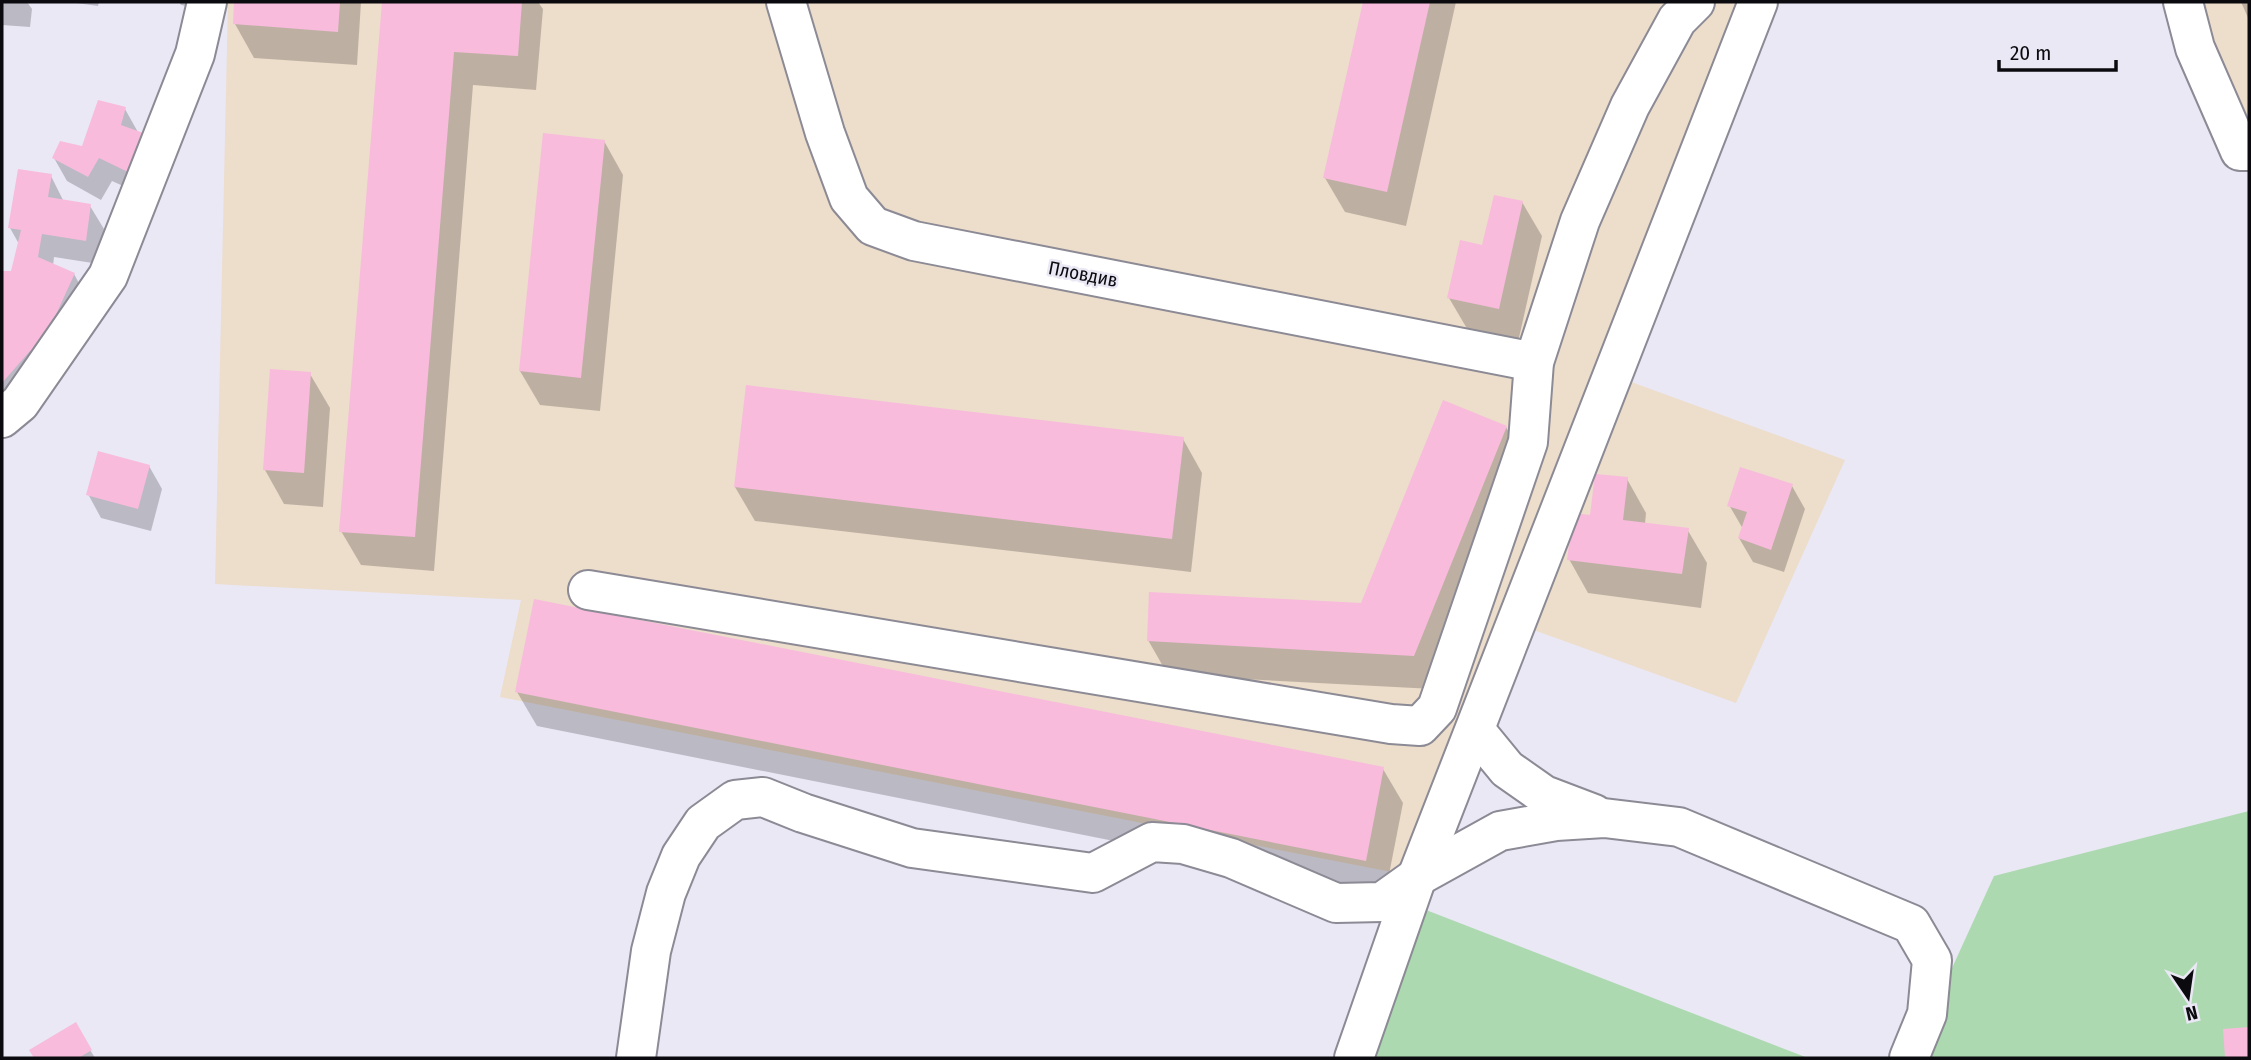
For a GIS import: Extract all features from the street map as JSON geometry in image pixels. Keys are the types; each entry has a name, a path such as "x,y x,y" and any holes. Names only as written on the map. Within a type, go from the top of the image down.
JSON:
{"street":[{"path":"2,418 20,403 108,276 195,54 207,2"},
{"name":"Пловдив","path":"786,2 824,133 849,198 873,226 914,241 1534,362"},
{"path":"587,590 1391,724 1420,726 1437,708 1528,442 1534,362 1580,221 1630,106 1677,20 1695,2"},
{"path":"1354,1058 1417,877 1758,2"},
{"path":"2183,2 2195,48 2240,151 2249,151"},
{"path":"1475,730 1507,769 1544,795 1604,818"},
{"path":"636,1058 650,951 666,893 681,856 703,823 735,800 763,797 803,813 912,848 1093,873 1152,842 1183,844 1231,858 1336,903 1382,902 1417,877 1500,831 1556,821 1604,818 1678,827 1911,924 1932,960 1927,1014 1909,1058"}],"shaded area":[{"path":"228,2 1758,2 1612,375 1845,460 1736,703 1514,623 1417,877 500,697 521,600 215,584"},
{"path":"2183,2 2249,2 2249,159"}],"green space":[{"path":"2249,811 2249,1058 1911,1058 1994,876"},
{"path":"1408,903 1808,1058 1347,1058"}],"building":[{"path":"234,2 340,2 338,32 233,24"},
{"path":"382,2 522,2 518,56 454,52 415,537 339,532"},
{"path":"1363,2 1430,2 1387,192 1323,178"},
{"path":"98,100 126,107 121,125 146,134 130,173 99,158 88,177 52,158 60,141 82,146"},
{"path":"543,133 605,140 581,378 519,371"},
{"path":"18,169 52,174 48,197 91,204 86,241 42,234 38,257 75,273 38,354 30,351 2,383 2,271 11,271 21,230 8,228"},
{"path":"1494,195 1523,201 1499,309 1447,298 1460,240 1482,245"},
{"path":"270,369 311,372 304,473 263,470"},
{"path":"746,385 1184,437 1172,539 734,487"},
{"path":"1443,400 1507,426 1414,656 1147,641 1149,592 1361,603"},
{"path":"98,451 150,465 138,509 86,495"},
{"path":"1740,467 1793,484 1771,550 1738,538 1747,512 1727,506"},
{"path":"1595,474 1628,477 1623,520 1689,528 1682,574 1567,560 1573,513 1590,515"},
{"path":"534,599 1384,767 1366,861 515,692"},
{"path":"76,1022 92,1050 81,1058 34,1058 29,1050"},
{"path":"2249,1027 2249,1058 2225,1058 2223,1029"}]}
